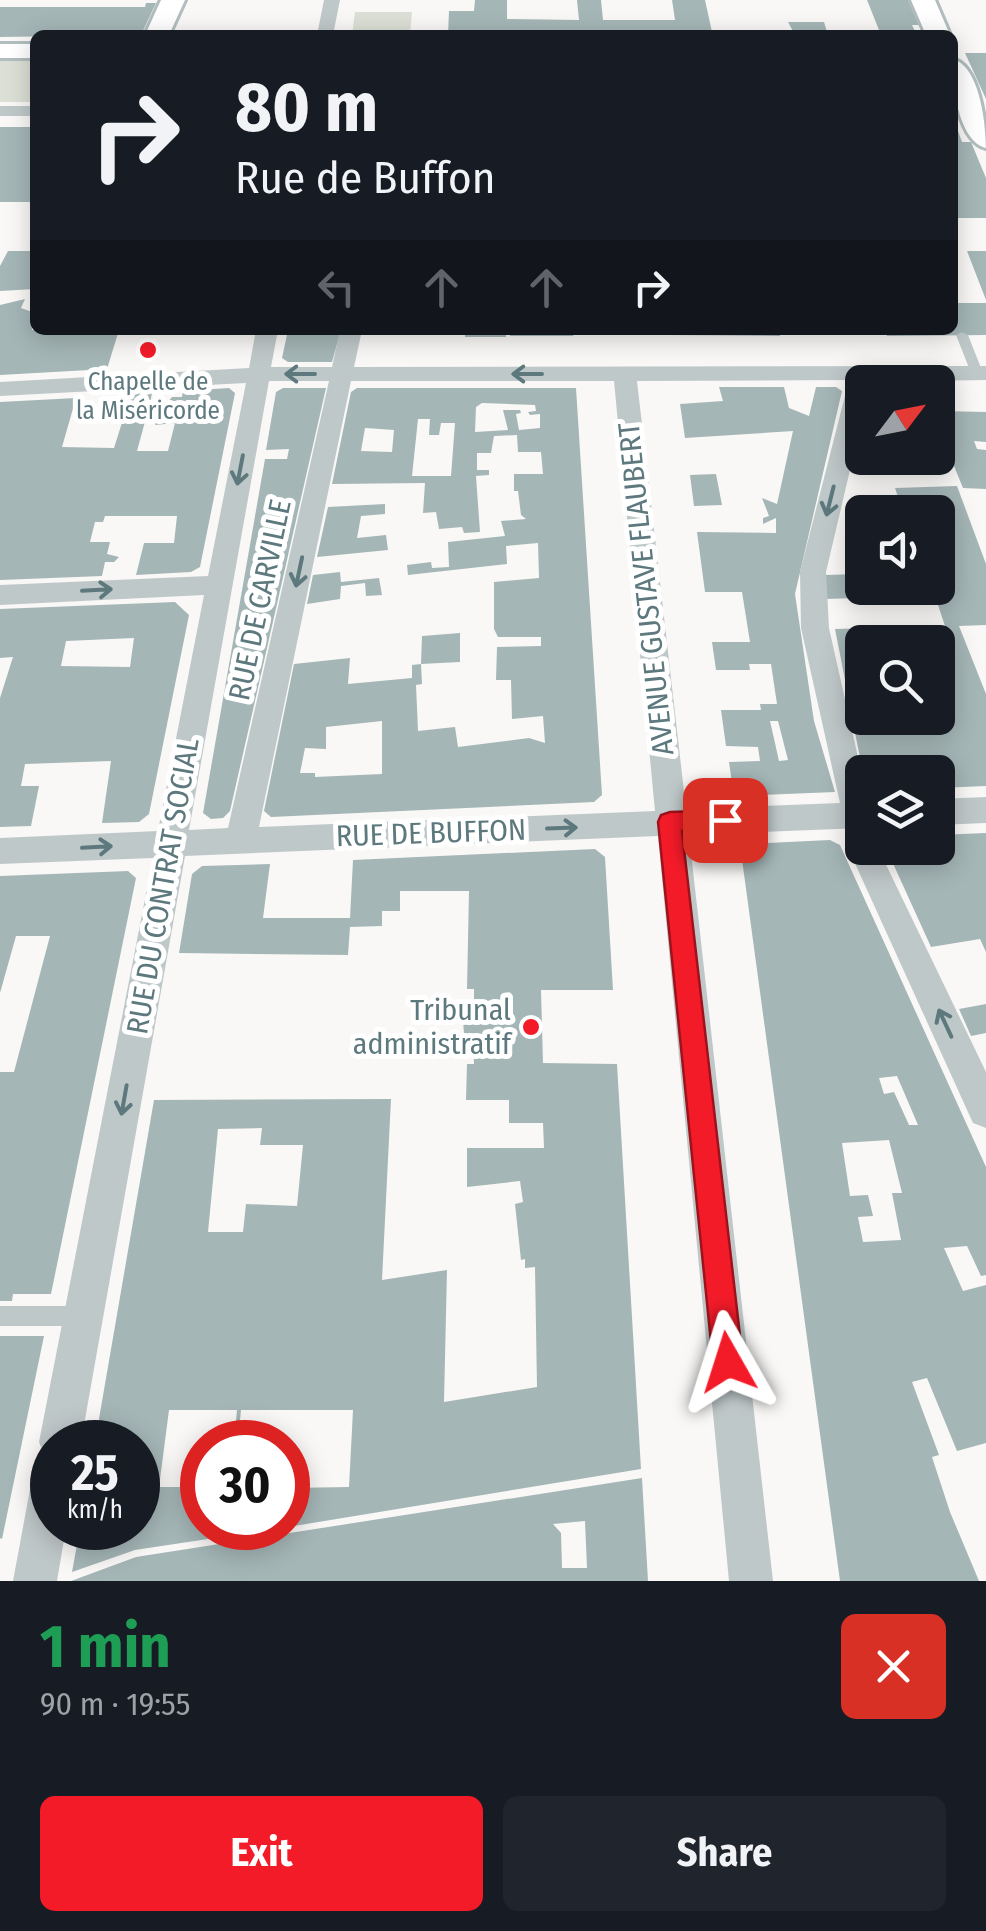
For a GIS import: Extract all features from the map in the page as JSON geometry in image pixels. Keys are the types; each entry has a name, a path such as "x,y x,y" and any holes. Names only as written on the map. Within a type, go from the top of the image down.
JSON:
{"street":[{"path":"159,30 173,0"},
{"path":"326,30 332,0"},
{"path":"922,0 936,30"},
{"path":"0,51 30,51"},
{"path":"958,79 986,140"},
{"path":"0,110 30,110"},
{"name":"RUE DU CONTRAT SOCIAL","path":"64,1420 266,335"},
{"name":"RUE DE CARVILLE","path":"241,840 350,335"},
{"path":"0,390 258,374 845,372"},
{"name":"AVENUE GUSTAVE FLAUBERT","path":"625,373 750,1581"},
{"path":"955,373 981,373"},
{"path":"845,441 813,572 816,628 845,762"},
{"path":"0,594 219,585"},
{"path":"955,811 986,810"},
{"name":"RUE DE BUFFON","path":"0,851 670,822 845,828"},
{"path":"876,865 986,1111"},
{"path":"34,1581 40,1550"}],"lane":[{"path":"962,336 981,373"},
{"path":"0,1316 84,1316"}],"shaded area":[{"path":"355,12 412,12 410,30 353,30"},
{"path":"0,59 30,59 30,102 0,102"}],"building":[{"path":"475,0 507,0 507,19 579,20 577,0 601,0 603,20 675,20 672,0 705,0 712,30 448,30 449,11 474,11"},
{"path":"867,0 908,0 919,25 912,25 914,30 879,30"},
{"path":"146,3 156,3 143,30 30,30 30,37 0,37 0,7 145,7"},
{"path":"788,22 824,22 826,30 792,30"},
{"path":"965,53 986,53 986,99"},
{"path":"0,127 30,127 30,202 0,202"},
{"path":"958,131 962,142 971,142 986,178 986,218 958,218"},
{"path":"8,251 30,251 30,289 0,291 0,266"},
{"path":"967,251 986,251 986,300"},
{"path":"25,299 21,308 30,311 30,335 117,335 107,369 0,375 0,305"},
{"path":"958,303 986,303 986,335 887,336 958,335"},
{"path":"287,335 340,335 332,362 288,362 282,358"},
{"path":"465,335 506,335 506,337"},
{"path":"510,335 573,335 573,336"},
{"path":"719,387 784,387 789,408 809,416 816,387 836,387 842,391 795,594 814,721 835,792 741,796 733,790 729,762 760,761 758,747 726,746 721,710 761,710 760,704 777,704 771,664 749,664 750,670 716,670 712,642 750,642 742,592 705,592 697,532 776,533 776,518 763,524 763,518 769,516 762,498 777,504 793,431 685,438 680,404 723,401","holes":["770,721 778,721 788,760 779,761"]},
{"path":"229,388 235,393 200,567 191,572 136,575 144,543 174,543 177,516 105,516 103,522 95,522 90,542 110,542 107,554 119,557 114,562 105,562 102,576 0,580 0,402 76,398 62,447 114,448 131,394 152,393 150,403 167,403 172,397 182,397 183,391","holes":["146,418 157,418 155,425 175,423 168,451 137,451"]},
{"path":"283,388 326,388 230,811 223,818 211,819 203,813 265,459 287,459 289,449 266,450 276,392"},
{"path":"357,388 576,388 602,795 594,802 271,817 264,811 294,664 350,658 348,684 412,678 412,665 421,664 422,684 416,685 418,731 455,727 458,747 529,738 545,743 543,716 512,719 511,680 496,680 497,647 541,646 541,637 498,637 494,629 494,582 539,578 538,543 506,546 507,564 408,575 407,565 431,562 432,568 449,567 448,542 505,536 501,521 526,519 521,515 518,491 514,491 514,474 543,474 541,452 518,452 517,435 494,436 491,453 477,453 477,470 489,470 489,475 476,476 480,532 464,533 462,527 439,529 436,512 423,513 425,483 332,484 351,392","holes":["482,403 535,405 536,411 528,412 540,414 540,428 519,430 516,414 520,410 503,410 508,430 475,432 476,407","418,419 430,419 429,435 439,435 441,423 455,423 451,476 412,476","365,428 394,430 392,452 361,451","382,721 382,774 315,777 315,773 300,773 305,748 326,749 326,727"]},
{"path":"955,411 986,412 986,442 974,441 977,449 986,450 986,489 963,488 955,468"},
{"path":"716,474 722,505 694,506 690,475"},
{"path":"957,486 986,564 986,625 959,626 986,694 986,786 955,787 955,755 860,755 855,735 955,735 955,625 945,625 938,605 955,605 955,495 897,495 895,488"},
{"path":"385,504 385,514 361,516 357,538 386,535 388,550 317,557 328,507"},
{"path":"340,572 341,582 379,578 382,595 366,596 365,583 341,586 340,599 307,604 313,575"},
{"path":"845,574 845,598 825,599 825,575"},
{"path":"175,602 189,615 149,814 139,822 102,823 111,761 25,764 21,786 39,786 31,826 0,827 0,698 13,657 0,658 0,609","holes":["134,638 130,667 61,666 66,641"]},
{"path":"835,629 845,629 845,680"},
{"path":"460,633 460,662 421,664 422,636"},
{"path":"986,833 986,952 980,939 931,947 894,865 955,865 955,834"},
{"path":"830,840 840,845 845,865 849,865 986,1167 986,1275 981,1276 967,1246 944,1248 963,1291 986,1285 986,1443 957,1451 927,1378 912,1382 939,1455 932,1457 950,1512 979,1581 840,1581 741,852 748,844","holes":["897,1076 918,1125 909,1125 894,1092 884,1094 879,1078","889,1140 902,1193 892,1193 901,1240 863,1242 858,1217 873,1216 868,1195 850,1196 842,1143"]},
{"path":"595,849 605,857 613,990 541,990 543,1063 617,1064 641,1469 310,1523 310,1488 349,1487 353,1410 241,1410 240,1420 236,1420 237,1410 169,1410 160,1479 160,1420 99,1420 154,1100 391,1099 382,1280 447,1270 444,1402 537,1387 535,1267 525,1268 525,1259 521,1260 515,1204 523,1202 520,1181 467,1187 467,1148 544,1148 543,1123 509,1123 509,1100 466,1100 467,1064 474,1064 473,1043 464,1033 463,1022 474,1006 474,989 467,989 469,891 400,891 400,911 382,911 382,926 350,927 348,955 179,953 192,874 202,866 270,864 263,918 350,918 353,860","holes":["262,1128 260,1145 303,1145 297,1206 246,1204 243,1232 208,1232 218,1129"]},
{"path":"128,871 136,878 51,1294 13,1294 12,1301 0,1301 0,1072 14,1072 50,936 16,936 0,993 0,876"},
{"path":"986,1004 986,1033 971,1036 959,1009"},
{"path":"0,1336 44,1336 2,1539 0,1538"},
{"path":"642,1478 648,1581 71,1581 136,1557 181,1550 310,1550 310,1530","holes":["585,1521 587,1568 562,1568 561,1533 553,1524"]},
{"path":"160,1487 180,1487 180,1543 160,1546"},
{"path":"76,1550 135,1550 72,1572"}],"place":[{"name":"Chapelle de la Miséricorde","path":"148,350"},
{"name":"Tribunal administratif","path":"531,1027"}],"route":[{"path":"725,820 670,822 728,1362"}]}
